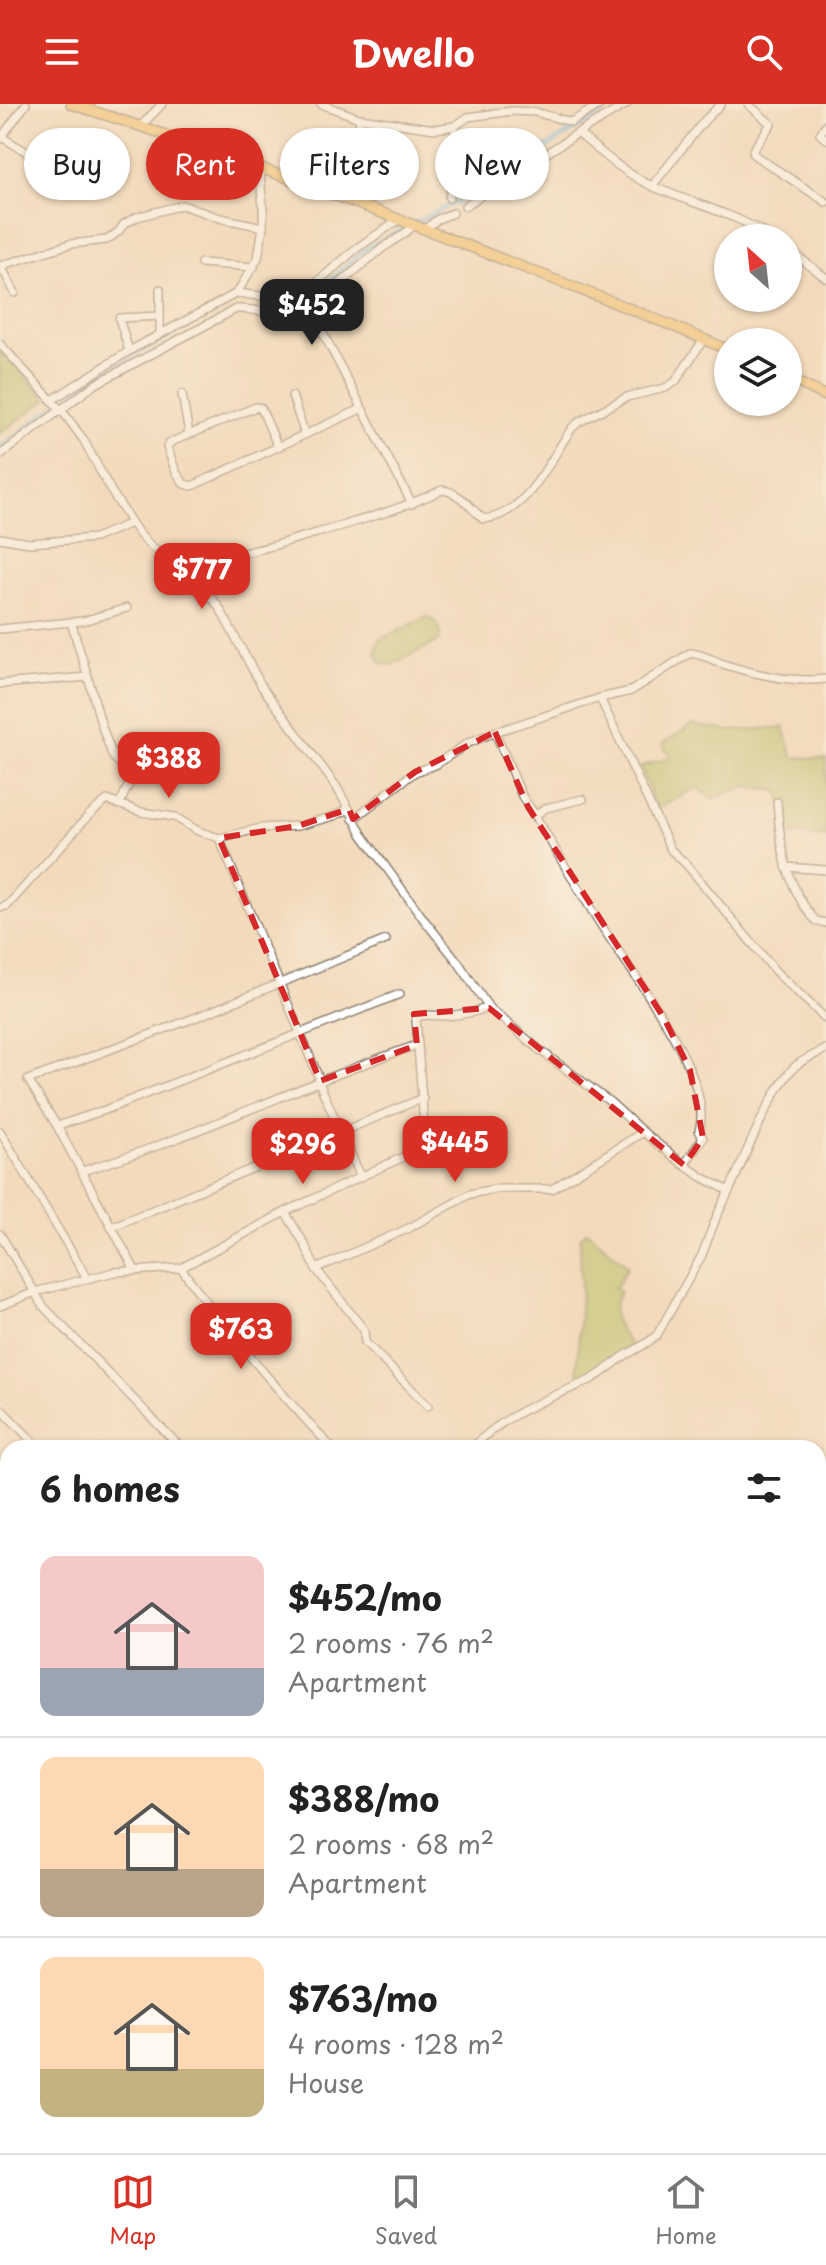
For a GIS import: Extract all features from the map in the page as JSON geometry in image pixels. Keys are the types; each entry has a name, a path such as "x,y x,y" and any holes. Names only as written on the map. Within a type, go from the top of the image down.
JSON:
{"main road":[{"path":"71,104 147,128"},
{"path":"264,169 420,227 714,344"},
{"path":"802,385 826,396"}],"street":[{"path":"24,151 1,137 26,104"},
{"path":"141,126 162,104"},
{"path":"321,104 359,118 435,129 455,126 468,117 534,108 571,122 601,104"},
{"path":"465,206 627,104"},
{"path":"652,186 721,104"},
{"path":"748,104 771,124 753,150 754,155 826,202"},
{"path":"357,204 363,165 359,118"},
{"path":"826,124 820,134 826,139"},
{"path":"578,133 621,169 652,186 749,224"},
{"path":"52,400 160,333 237,293 258,258 264,214 262,200"},
{"path":"15,293 1,266 70,244 107,240 137,217 182,205 220,218 263,227"},
{"path":"0,455 111,375 236,309 257,309 288,315 306,313 385,246 453,213"},
{"path":"237,293 282,299 302,295 357,248 400,220"},
{"path":"802,260 826,278"},
{"path":"201,263 254,267"},
{"path":"160,289 160,333"},
{"path":"306,313 324,335 412,504"},
{"path":"129,351 119,318 160,316"},
{"path":"186,576 243,553 384,515 442,490 447,490 483,519 504,513 524,499 539,481 559,447 579,422 627,397 665,388 675,382 704,339"},
{"path":"0,344 60,409 83,439 131,523 151,546 205,590 219,607 262,687 336,786 353,819 489,1008 610,1102 684,1165 729,1191"},
{"path":"182,394 189,434"},
{"path":"292,396 305,435"},
{"path":"278,447 259,407 189,434 167,447 176,472 188,486 278,447 305,435 361,409"},
{"path":"0,538 29,543 95,538 131,523"},
{"path":"0,629 83,621 127,608"},
{"path":"71,622 113,757 133,776 119,805"},
{"path":"353,819 415,772 435,765 468,743 600,698 631,691 690,653 786,679 806,682 826,679"},
{"path":"0,684 88,677"},
{"path":"600,698 671,850 776,972 826,1019"},
{"path":"495,732 522,796 601,924 664,1018 690,1070 698,1098 699,1131 703,1138 684,1165"},
{"path":"535,815 546,808 583,799"},
{"path":"0,908 8,905 96,808 107,800 141,812 175,817 209,836 219,838 261,828 298,826 349,809"},
{"path":"777,802 779,835 786,867 803,905 816,921 826,923"},
{"path":"219,838 361,1177"},
{"path":"786,867 826,870"},
{"path":"135,1270 57,1126 29,1084 29,1079 197,1017 386,940"},
{"path":"57,1126 400,994"},
{"path":"0,1306 35,1292 114,1272 181,1268 285,1212 423,1145 423,1098 415,1024 418,1015 442,1016 489,1008"},
{"path":"82,1171 130,1157 417,1045"},
{"path":"482,1440 511,1417 558,1392 593,1379 657,1335 702,1255 758,1127 785,1078 797,1065 826,1049"},
{"path":"111,1227 423,1098"},
{"path":"0,1131 87,1278"},
{"path":"316,1269 409,1228 470,1194 494,1189 552,1189 643,1132"},
{"path":"285,1212 316,1269 364,1330 365,1342 428,1406"},
{"path":"0,1234 43,1306 173,1440"},
{"path":"181,1268 229,1332 324,1440"},
{"path":"0,1408 31,1440"}],"highlighted area":[{"path":"495,732 528,807 664,1018 690,1070 703,1138 684,1165 489,1008 414,1014 417,1045 320,1081 219,838 298,826 349,809 353,819 415,772"}],"green space":[{"path":"0,351 47,399 0,433"},
{"path":"427,617 439,626 439,641 391,665 381,663 376,652 379,640"},
{"path":"692,725 730,731 784,727 793,757 826,759 826,837 789,833 779,791 746,786 712,799 698,787 656,809 640,767 671,757 662,744"},
{"path":"587,1231 628,1266 615,1289 620,1292 614,1315 631,1346 593,1375 580,1380 577,1370 580,1238"}],"waterway":[{"path":"279,302 293,304 306,300 367,248 477,191 615,104"},
{"path":"0,448 98,375 246,296"}]}
